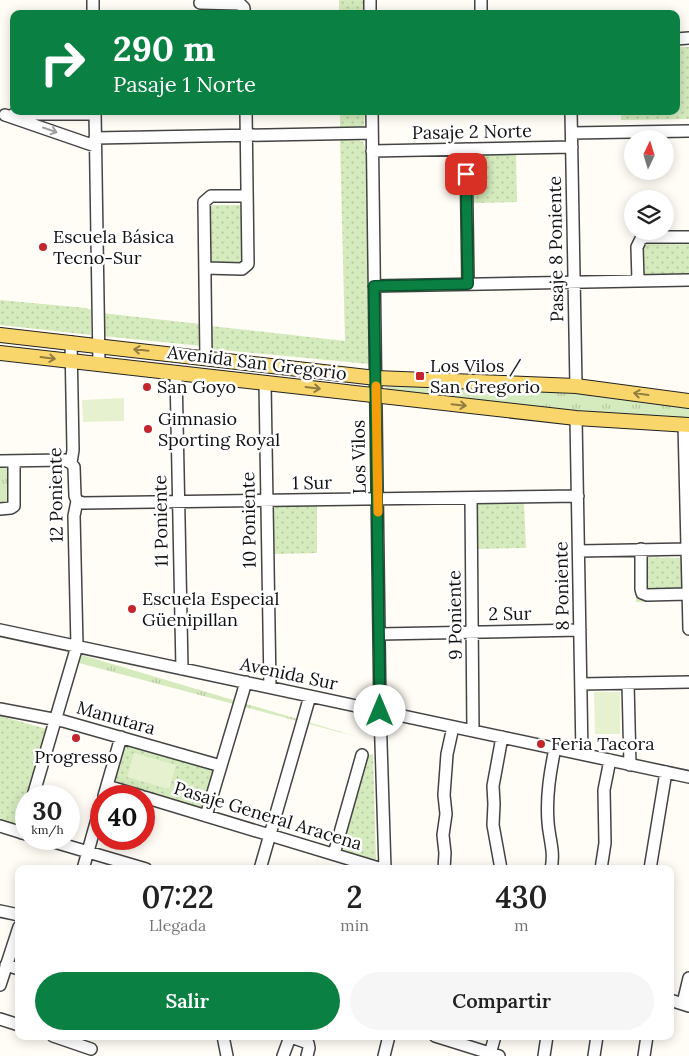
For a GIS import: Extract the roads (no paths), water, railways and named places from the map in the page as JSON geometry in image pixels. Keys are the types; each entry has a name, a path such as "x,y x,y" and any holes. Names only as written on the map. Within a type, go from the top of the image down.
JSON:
{"main road":[{"name":"Avenida San Gregorio","path":"0,335 376,378 576,386 689,401"},
{"name":"Avenida San Gregorio","path":"0,353 576,418 687,424"}],"street":[{"path":"200,6 240,4 244,10"},
{"path":"3,114 95,142 246,135 372,133"},
{"path":"95,115 99,364"},
{"path":"205,268 242,269 248,264 246,115"},
{"name":"Los Vilos","path":"372,115 383,865"},
{"name":"Pasaje 8 Poniente","path":"571,115 576,386"},
{"path":"572,133 689,131"},
{"name":"Pasaje 2 Norte","path":"372,151 572,147"},
{"path":"466,149 468,284"},
{"path":"206,358 205,200 211,196 247,196"},
{"path":"638,281 637,247 641,239 648,237 689,237"},
{"path":"374,286 689,280"},
{"name":"12 Poniente","path":"36,785 77,646 74,516 77,501 75,496 74,467 71,463 73,450 71,342"},
{"name":"11 Poniente","path":"176,372 182,669"},
{"name":"10 Poniente","path":"264,383 270,688"},
{"name":"8 Poniente","path":"576,418 582,754"},
{"path":"687,424 689,629"},
{"path":"0,462 66,460 71,463"},
{"path":"0,509 12,508 14,506 14,461"},
{"name":"1 Sur","path":"77,501 83,503 578,496"},
{"name":"9 Poniente","path":"471,498 474,731"},
{"path":"641,549 642,593 647,595 688,594"},
{"path":"579,551 688,549"},
{"name":"Avenida Sur","path":"0,630 689,777"},
{"name":"2 Sur","path":"380,634 580,630"},
{"path":"206,816 246,682"},
{"path":"581,684 689,682"},
{"path":"628,683 630,765"},
{"path":"261,865 310,696"},
{"name":"Manutara","path":"0,709 55,720 121,737 221,766"},
{"path":"444,865 443,835 446,814 444,795 447,754 454,727"},
{"path":"107,785 121,737"},
{"path":"500,865 493,825 493,786 502,737"},
{"path":"551,865 553,852 548,826 548,789 555,748"},
{"path":"334,854 362,755"},
{"path":"602,865 605,843 604,790 610,760"},
{"path":"651,865 666,772"},
{"name":"Pasaje General Aracena","path":"155,801 370,865"},
{"path":"0,826 15,830"},
{"path":"84,865 90,845"},
{"path":"80,850 132,865"},
{"path":"0,911 15,914"},
{"path":"0,985 15,939"},
{"path":"6,965 15,968"},
{"path":"686,1004 689,978"},
{"path":"0,1019 15,1024"},
{"path":"65,1040 91,1049"},
{"path":"224,1040 226,1056"},
{"path":"284,1056 288,1040"},
{"path":"298,1040 308,1043 309,1048 306,1056"},
{"path":"384,1056 388,1040"},
{"path":"449,1040 495,1055 495,1040"},
{"path":"544,1056 547,1040"},
{"path":"594,1056 596,1040"},
{"path":"644,1056 646,1040"}],"place":[{"name":"Escuela Básica Tecno-Sur","path":"43,247"},
{"name":"Los Vilos / San Gregorio","path":"420,376"},
{"name":"San Goyo","path":"147,387"},
{"name":"Gimnasio Sporting Royal","path":"148,429"},
{"name":"Escuela Especial Güenipillan","path":"132,609"},
{"name":"Progresso","path":"76,738"},
{"name":"Feria Tacora","path":"541,744"}]}
